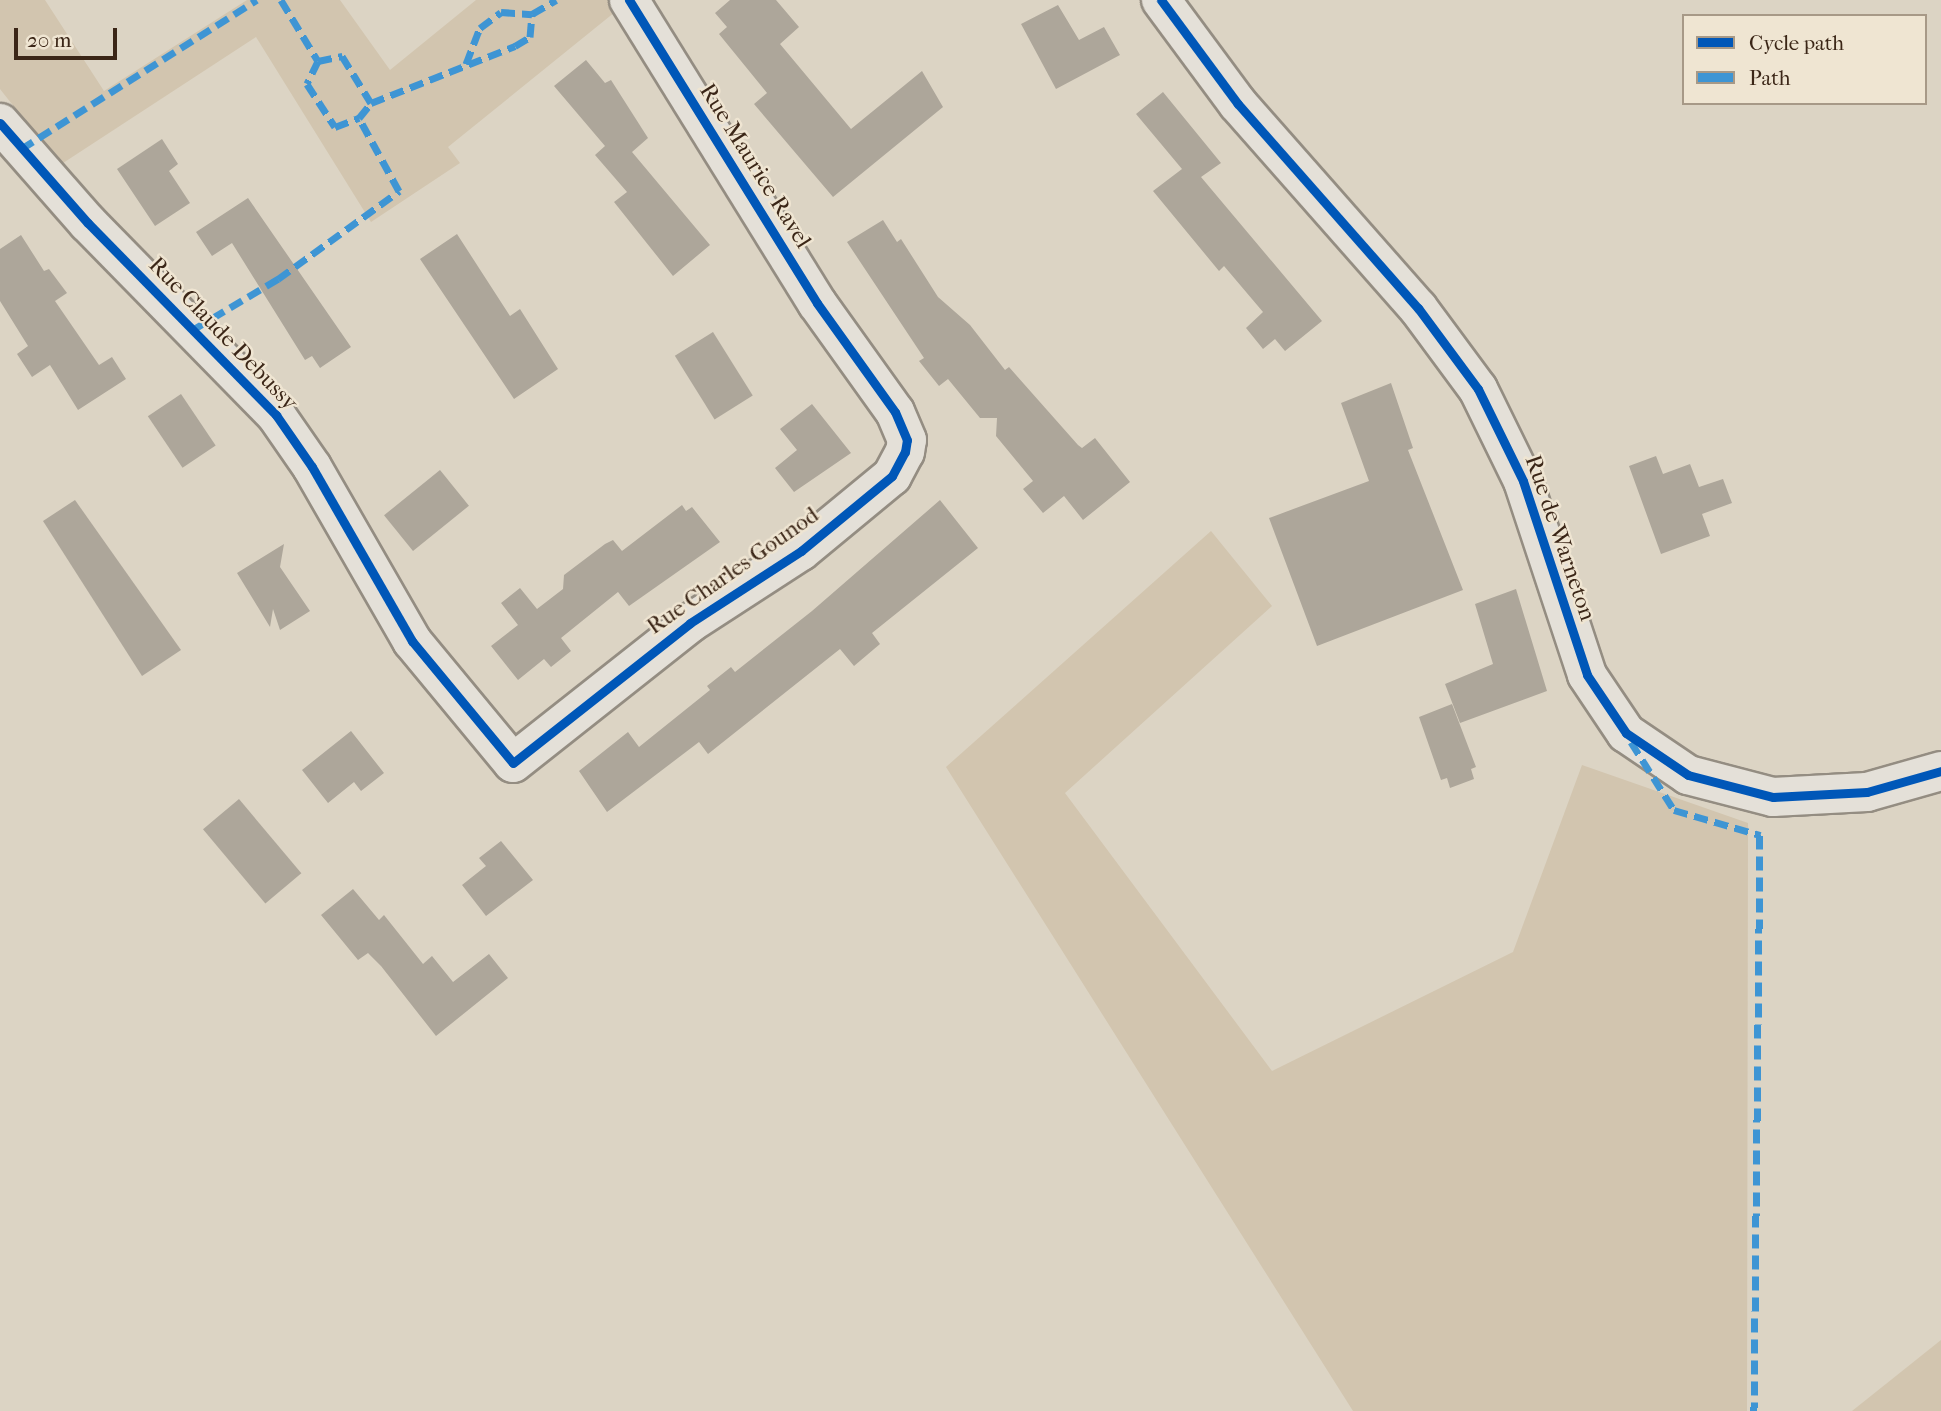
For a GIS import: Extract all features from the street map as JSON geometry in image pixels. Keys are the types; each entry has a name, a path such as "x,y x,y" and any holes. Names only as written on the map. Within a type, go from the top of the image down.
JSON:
{"street":[{"name":"Rue Maurice Ravel","path":"628,0 850,351"},
{"name":"Rue de Warneton","path":"1161,0 1238,104 1418,308 1478,389 1523,481 1587,675 1626,733 1688,775 1773,797 1867,792 1941,771"},
{"name":"Rue Claude Debussy","path":"0,122 88,223 276,415 312,467 412,641 513,763"},
{"name":"Rue Charles Gounod","path":"513,763 671,636 784,564 902,465 904,426 850,351"}],"shaded area":[{"path":"0,0 45,0 104,91 247,0 340,0 390,70 476,0 608,0 615,12 448,147 460,163 371,222 256,37 60,165 0,89"},
{"path":"1211,531 1272,606 1065,793 1272,1071 1513,952 1582,765 1748,823 1747,1411 1353,1411 946,767"},
{"path":"1941,1340 1941,1411 1852,1411"}],"building":[{"path":"730,0 776,0 799,27 780,44 851,129 922,71 943,107 833,197 754,104 767,93 719,34 727,27 715,13"},
{"path":"1058,5 1079,40 1104,27 1120,55 1056,89 1021,24"},
{"path":"586,60 605,83 611,80 648,138 632,152 710,245 673,276 614,202 627,192 595,155 605,146 554,86"},
{"path":"1163,92 1221,163 1201,177 1322,321 1285,351 1275,339 1263,349 1246,328 1263,312 1224,266 1219,271 1153,191 1182,169 1136,114"},
{"path":"162,139 178,164 169,171 190,203 155,226 117,169"},
{"path":"248,198 351,347 320,368 312,356 305,360 232,243 212,256 196,232"},
{"path":"883,220 897,242 901,239 938,297 970,325 1005,370 1009,367 1078,445 1082,448 1095,438 1130,482 1083,520 1064,496 1043,513 1023,489 1033,481 996,436 997,418 980,418 948,379 939,386 919,361 924,358 847,242"},
{"path":"457,234 510,316 520,309 558,369 514,399 420,259"},
{"path":"21,235 44,271 49,269 67,293 55,301 99,365 112,357 126,379 78,410 50,365 32,377 17,354 28,346 0,301 0,249"},
{"path":"713,332 753,396 715,419 675,356"},
{"path":"1391,383 1413,448 1408,450 1463,590 1317,646 1269,518 1369,481 1341,403"},
{"path":"181,394 216,445 183,468 148,416"},
{"path":"812,404 851,453 794,492 775,468 797,450 780,429"},
{"path":"1656,456 1663,474 1690,464 1699,487 1723,479 1732,503 1702,514 1710,536 1661,554 1629,466"},
{"path":"440,470 469,506 413,551 384,515"},
{"path":"75,500 181,650 142,676 43,521"},
{"path":"940,500 978,548 872,633 880,644 854,666 840,649 708,754 699,742 607,812 579,771 628,732 639,747 710,690 707,686 731,667 735,672 812,611"},
{"path":"682,505 686,511 692,507 720,542 629,606 618,592 561,638 571,651 551,667 544,659 518,680 491,646 518,625 501,603 520,588 537,609 563,589 564,575 605,544 613,540 622,551"},
{"path":"284,544 280,567 310,611 280,630 273,609 270,627 237,573"},
{"path":"1516,589 1547,691 1460,723 1445,684 1493,664 1475,604"},
{"path":"1452,704 1476,767 1471,769 1474,779 1450,788 1447,778 1441,780 1419,717"},
{"path":"351,731 384,773 361,791 354,782 328,803 302,770"},
{"path":"239,799 301,873 265,904 203,829"},
{"path":"501,841 533,880 486,916 462,885 486,866 479,858"},
{"path":"353,889 379,920 384,915 423,964 432,956 453,982 489,954 508,978 436,1036 381,966 368,953 358,960 321,915"}],"marked path":[{"path":"21,149 257,0"},
{"path":"281,0 318,61 342,56 371,103 515,46 530,37 532,14 556,0"},
{"path":"466,64 480,28 501,12 532,14"},
{"path":"318,61 307,84 335,127 359,118"},
{"path":"194,329 278,279 399,191 359,118 371,103"},
{"path":"1631,742 1674,810 1760,835 1754,1411"}],"cycle path":[{"path":"0,123 88,223 276,415 312,467 412,641 513,763 690,623 801,551 892,476 905,452 907,440 895,412 817,303 629,0"},
{"path":"1161,0 1238,104 1418,308 1478,389 1523,481 1587,675 1626,733 1688,775 1773,797 1867,792 1941,771"}]}
